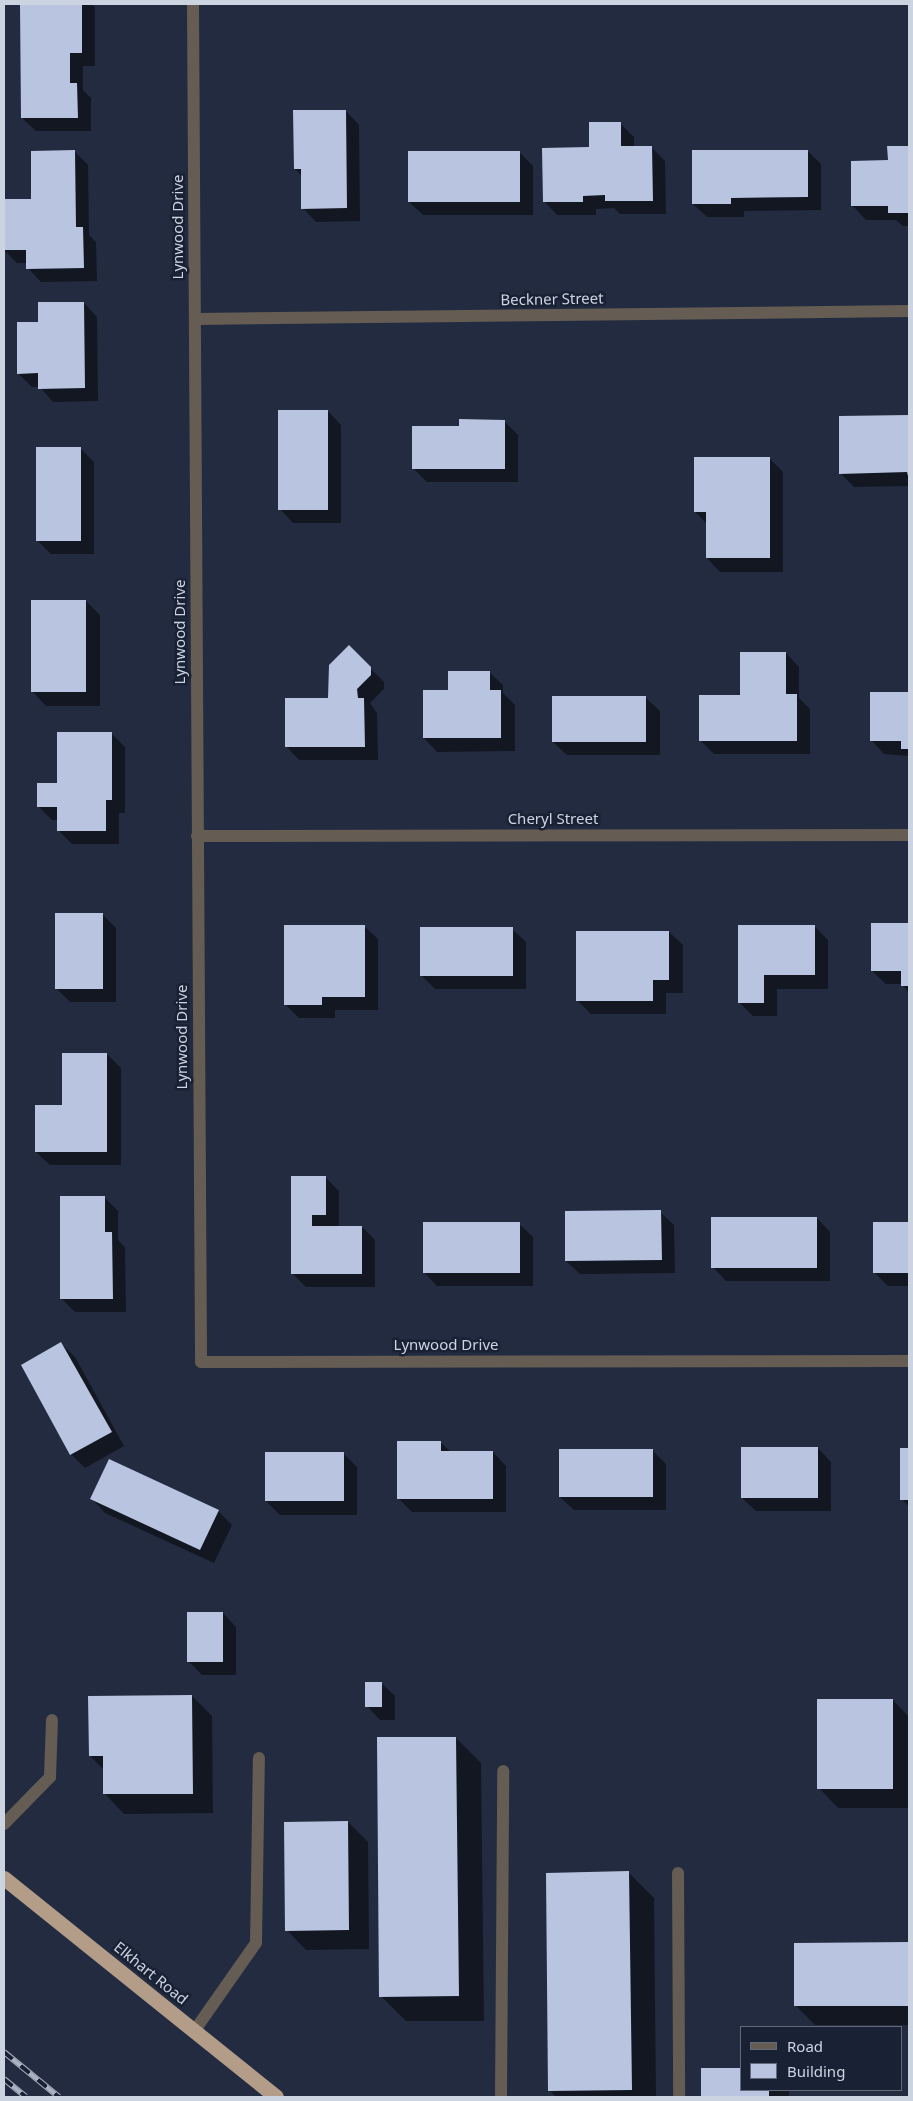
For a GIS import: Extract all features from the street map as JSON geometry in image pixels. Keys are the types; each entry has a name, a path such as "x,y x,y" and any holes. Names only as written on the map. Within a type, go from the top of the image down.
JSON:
{"highway":[{"name":"Elkhart Road","path":"4,1878 276,2097"}],"street":[{"name":"Lynwood Drive","path":"193,4 201,1362 909,1360"},
{"name":"Beckner Street","path":"194,319 909,311"},
{"name":"Cheryl Street","path":"197,836 909,835"},
{"path":"4,1824 50,1777 52,1720"},
{"path":"194,2030 256,1943 259,1758"},
{"path":"500,2097 504,1771"},
{"path":"678,1873 679,2097"}],"building":[{"path":"20,4 82,4 82,53 70,53 70,83 77,83 78,118 21,118"},
{"path":"293,110 346,110 347,208 301,209 301,169 294,169"},
{"path":"589,122 621,122 621,146 652,146 653,201 605,201 605,195 583,196 583,202 543,202 542,148 589,147"},
{"path":"887,146 909,146 909,213 888,213 888,206 851,206 851,161 888,160"},
{"path":"75,150 76,227 83,227 84,268 26,269 26,250 4,250 4,199 31,199 31,151"},
{"path":"692,150 808,150 808,197 731,198 731,204 692,204"},
{"path":"408,151 520,151 520,202 408,202"},
{"path":"38,302 84,302 85,388 38,389 38,373 17,374 17,322 38,322"},
{"path":"278,410 328,410 328,510 278,510"},
{"path":"909,415 909,480 907,472 839,474 839,416"},
{"path":"459,419 505,420 505,469 412,469 412,426 459,426"},
{"path":"36,447 81,447 81,541 36,541"},
{"path":"694,457 770,457 770,558 706,558 706,512 694,512"},
{"path":"31,600 86,600 86,692 31,692"},
{"path":"349,645 371,667 371,675 357,689 358,698 364,698 365,747 285,747 285,698 328,698 329,665"},
{"path":"740,652 786,652 786,694 797,694 797,741 699,741 699,695 740,695"},
{"path":"448,671 490,671 490,690 501,690 501,738 423,738 423,690 448,690"},
{"path":"870,692 909,692 909,749 901,749 901,741 870,741"},
{"path":"552,696 646,696 646,742 552,742"},
{"path":"57,732 112,732 112,800 106,800 106,831 57,831 57,807 37,807 37,783 57,783"},
{"path":"55,913 103,913 103,989 55,989"},
{"path":"871,923 909,923 909,986 901,986 901,971 871,971"},
{"path":"284,925 365,925 365,997 322,997 322,1005 284,1005"},
{"path":"738,925 815,925 815,975 764,975 764,1003 738,1003"},
{"path":"420,927 513,927 513,976 420,976"},
{"path":"576,931 669,931 669,980 653,980 653,1001 576,1001"},
{"path":"62,1053 107,1053 107,1152 35,1152 35,1105 62,1105"},
{"path":"291,1176 326,1176 326,1215 312,1215 312,1226 362,1226 362,1274 291,1274"},
{"path":"60,1196 105,1196 105,1232 112,1232 113,1299 60,1299"},
{"path":"661,1210 662,1260 565,1261 565,1211"},
{"path":"711,1217 817,1217 817,1268 711,1268"},
{"path":"423,1222 520,1222 520,1273 423,1273"},
{"path":"873,1222 909,1222 909,1273 873,1273"},
{"path":"61,1342 112,1432 70,1455 21,1365"},
{"path":"397,1441 441,1441 441,1451 493,1451 493,1499 397,1499"},
{"path":"741,1447 818,1447 818,1498 741,1498"},
{"path":"900,1448 909,1448 909,1500 900,1500"},
{"path":"559,1449 653,1449 653,1497 559,1497"},
{"path":"265,1452 344,1452 344,1501 265,1501"},
{"path":"109,1459 219,1510 200,1550 90,1499"},
{"path":"187,1612 223,1612 223,1662 187,1662"},
{"path":"365,1682 382,1682 382,1707 365,1707"},
{"path":"192,1695 193,1794 103,1794 103,1756 89,1756 88,1696"},
{"path":"817,1699 893,1699 893,1789 817,1789"},
{"path":"377,1737 456,1737 459,1996 379,1997"},
{"path":"348,1821 349,1930 285,1931 284,1822"},
{"path":"629,1871 632,2090 548,2091 546,1873"},
{"path":"909,1942 909,2006 794,2006 794,1943"},
{"path":"701,2068 740,2068 740,2091 769,2091 769,2097 701,2097"}],"railway":[{"path":"4,2052 59,2097"},
{"path":"4,2079 26,2097"}]}
